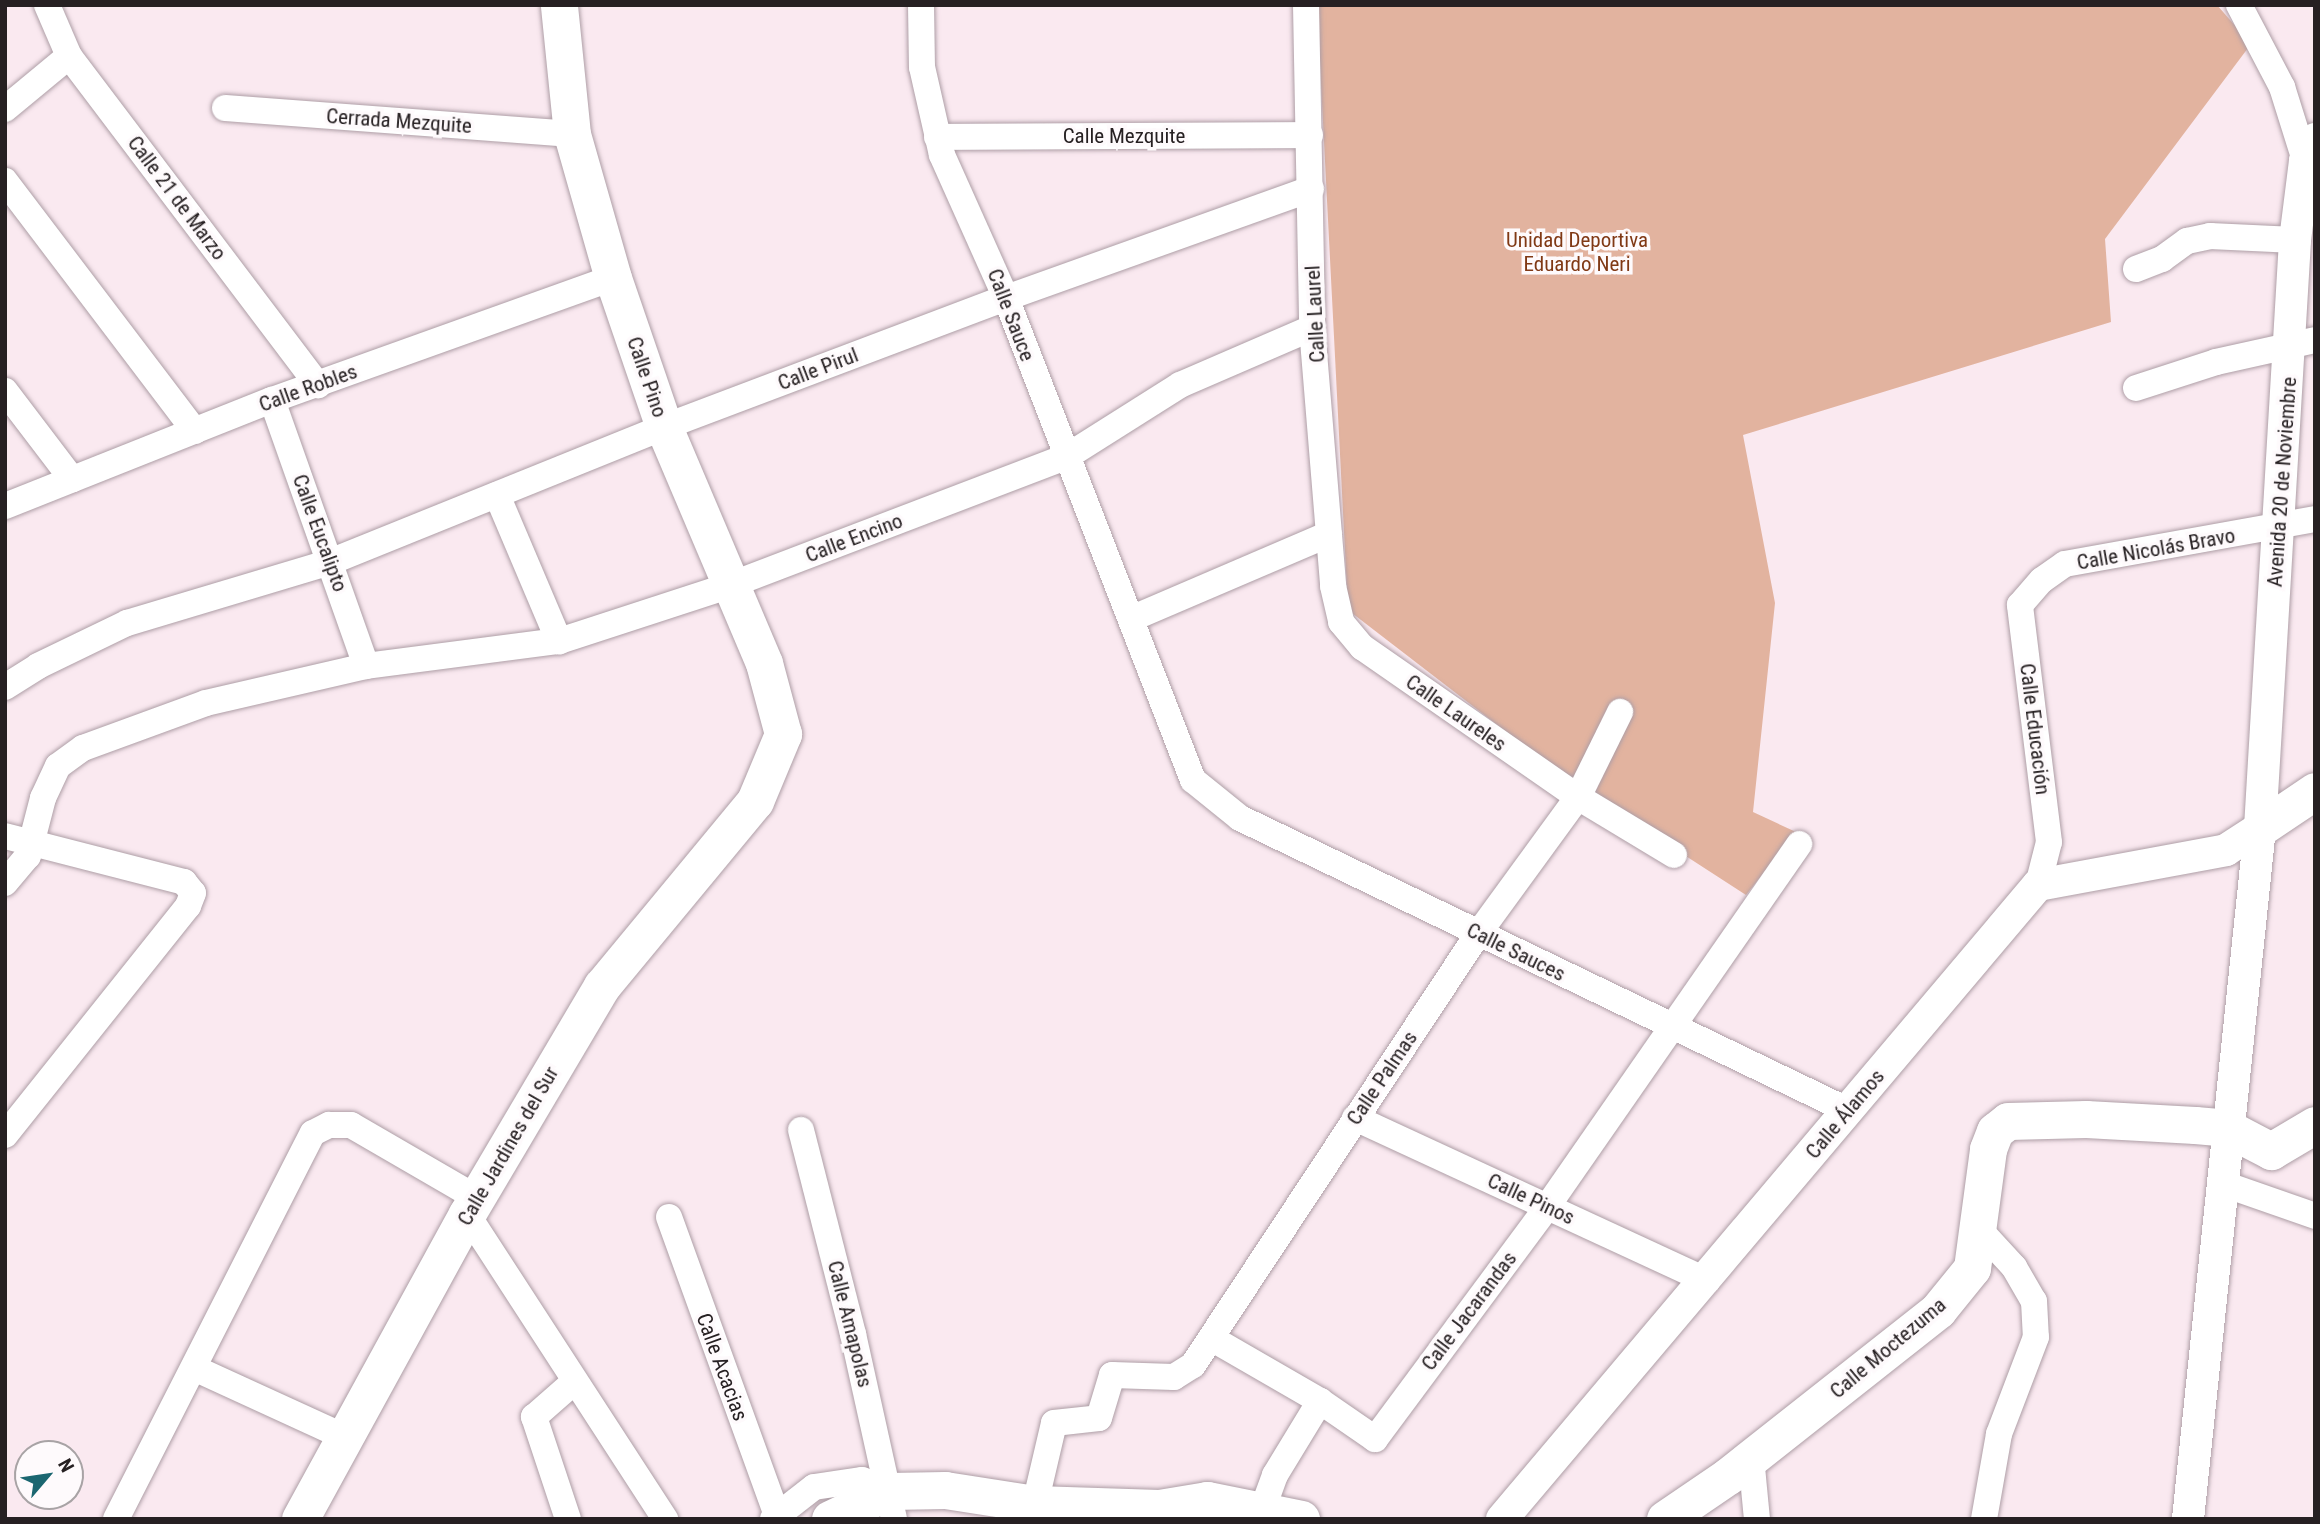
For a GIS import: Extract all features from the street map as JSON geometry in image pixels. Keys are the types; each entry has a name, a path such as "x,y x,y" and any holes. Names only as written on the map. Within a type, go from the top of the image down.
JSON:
{"main road":[{"name":"Calle Pino","path":"559,5 572,134 612,278 664,427 728,586 764,663 783,734"},
{"name":"Calle Jardines del Sur","path":"300,1519 472,1206 602,986 755,801 783,734"},
{"path":"2260,828 2315,791"},
{"name":"Calle Moctezuma","path":"1665,1519 1751,1457 1938,1310 1972,1268 1988,1149 1995,1131 2008,1122 2086,1119 2227,1128"},
{"path":"2227,1128 2271,1151 2315,1125"},
{"path":"830,1519 945,1490 1035,1504 1204,1510 1263,1508 1301,1519"}],"street":[{"name":"Calle 21 de Marzo","path":"47,5 69,56 318,385"},
{"name":"Calle Sauce","path":"921,5 922,67 937,137 1006,298 1066,457 1133,618 1174,740 1193,780"},
{"name":"Calle Laurel","path":"1306,5 1312,328 1329,534 1341,622"},
{"path":"2239,5 2282,87 2312,162"},
{"path":"5,109 69,56"},
{"name":"Cerrada Mezquite","path":"225,108 572,134"},
{"name":"Calle Mezquite","path":"937,137 1310,135"},
{"name":"Avenida 20 de Noviembre","path":"2188,1519 2260,828 2278,528 2303,344 2295,240 2312,162"},
{"path":"5,181 195,430"},
{"name":"Calle Pirul","path":"5,687 38,666 127,623 330,562 664,427 1006,298 1311,189"},
{"path":"2136,269 2162,259 2188,241 2210,236 2295,240"},
{"name":"Calle Robles","path":"5,506 272,400 612,278"},
{"name":"Calle Encino","path":"30,849 43,798 58,766 83,748 206,703 366,666 559,641 728,586 1066,457 1180,385 1312,328"},
{"path":"2136,388 2216,362 2303,344"},
{"path":"5,391 72,479"},
{"name":"Calle Eucalipto","path":"272,400 366,666"},
{"path":"497,495 559,641"},
{"name":"Calle Nicolás Bravo","path":"2042,580 2065,565 2278,528 2315,519"},
{"path":"1133,618 1329,534"},
{"name":"Calle Educación","path":"2038,885 2049,842 2020,606 2042,580"},
{"name":"Calle Laureles","path":"1341,622 1362,647 1578,797 1674,855"},
{"name":"Calle Palmas","path":"1035,1504 1054,1423 1099,1418 1112,1375 1174,1377 1193,1364 1478,934 1578,797 1620,712"},
{"name":"Calle Sauces","path":"1193,780 1240,818 1847,1110"},
{"path":"2038,885 2226,850 2260,828"},
{"path":"5,836 30,849 184,882 192,893 180,916 5,1135"},
{"name":"Calle Jacarandas","path":"1320,1401 1375,1439 1547,1206 1799,844"},
{"path":"5,883 30,849"},
{"name":"Calle Álamos","path":"1502,1519 1707,1280 2038,885"},
{"name":"Calle Pinos","path":"1355,1118 1707,1280"},
{"path":"116,1519 313,1133 329,1125 351,1125 472,1206 574,1382 665,1519"},
{"name":"Calle Amapolas","path":"801,1130 891,1505"},
{"path":"2221,1183 2315,1216"},
{"name":"Calle Acacias","path":"669,1217 775,1517"},
{"path":"1979,1229 2014,1267 2034,1301 2036,1337 1998,1434 1984,1519"},
{"path":"1211,1338 1320,1401 1275,1475 1263,1508"},
{"path":"194,1368 345,1437"},
{"path":"568,1519 534,1417 574,1382"},
{"path":"1751,1457 1757,1519"},
{"path":"775,1517 814,1487 862,1480 891,1505"}],"green space":[{"name":"Unidad Deportiva Eduardo Neri","path":"1317,5 2217,5 2251,44 2105,239 2111,322 1743,435 1775,603 1753,812 1796,832 1746,895 1570,781 1348,610"}]}
